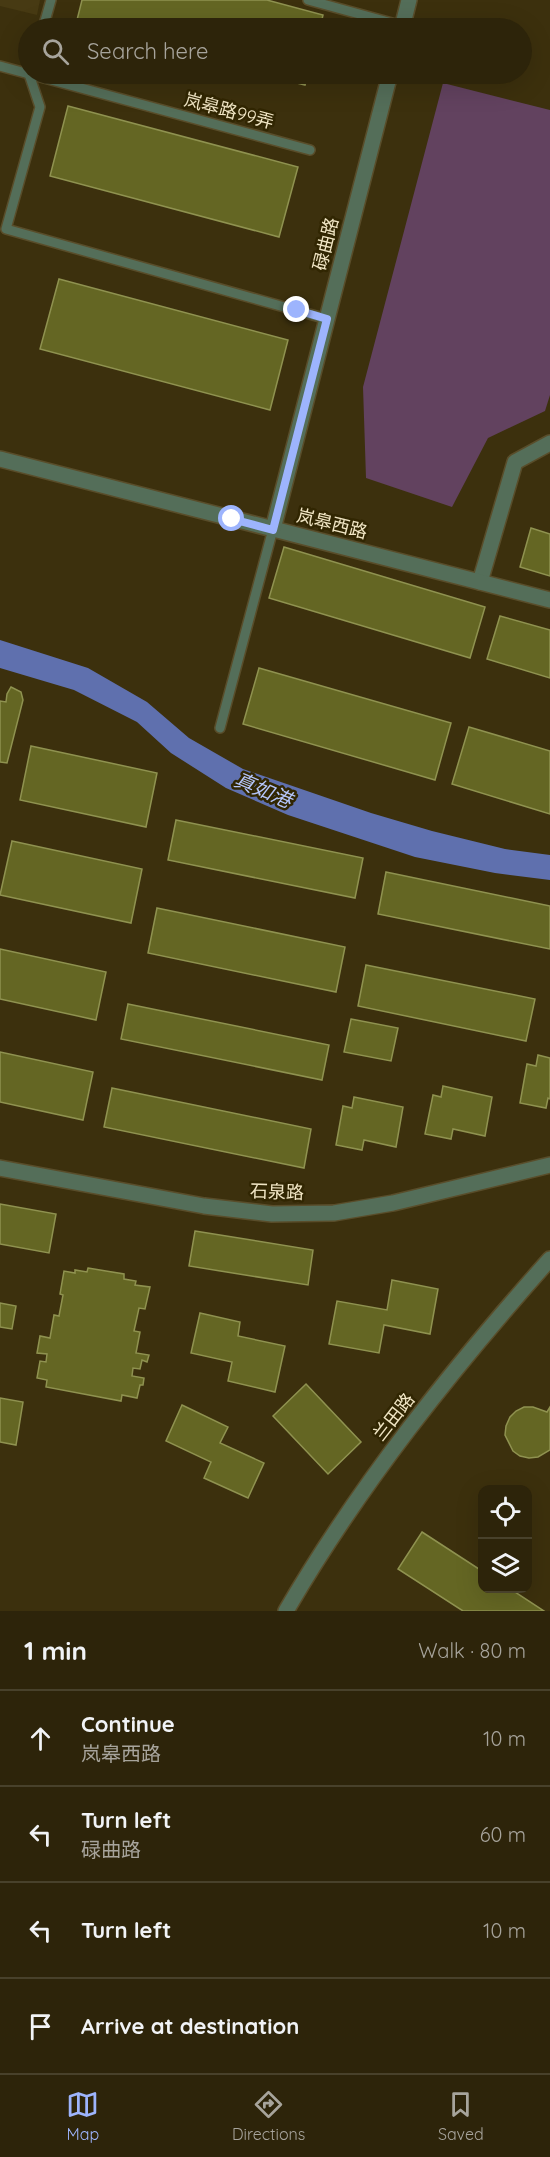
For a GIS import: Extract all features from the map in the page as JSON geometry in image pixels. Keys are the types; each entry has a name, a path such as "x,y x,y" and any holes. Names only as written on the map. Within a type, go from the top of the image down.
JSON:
{"street":[{"path":"404,18 409,0"},
{"name":"碌曲路","path":"273,530 387,84"},
{"path":"480,582 515,462 550,443"},
{"name":"岚皋西路","path":"0,459 550,600"},
{"name":"石泉路","path":"0,1168 204,1206 272,1214 334,1213 393,1203 550,1165"},
{"name":"兰田路","path":"286,1611 312,1566 376,1473 455,1370 550,1259"}],"lane":[{"path":"46,18 51,0"},
{"path":"308,0 371,18"},
{"name":"岚皋路99弄","path":"0,66 18,71"},
{"path":"32,84 40,107 6,229 327,319"},
{"name":"岚皋路99弄","path":"66,84 310,150"},
{"path":"220,728 273,530"}],"shaded area":[{"path":"0,0 40,0 37,15 0,6"},
{"path":"443,84 550,110 550,395 545,411 488,438 452,507 366,478 363,387"}],"water":[{"name":"真如港","path":"0,640 88,668 147,702 189,738 243,769 371,813 432,831 505,849 550,855 550,880 495,873 415,857 288,815 226,788 171,753 137,722 74,690 0,668"}],"building":[{"path":"82,0 267,0 323,15 322,18 78,18"},
{"path":"68,106 298,167 279,237 50,176"},
{"path":"59,279 288,340 270,410 40,349"},
{"path":"531,528 550,534 550,576 520,567"},
{"path":"284,547 485,607 470,658 269,598"},
{"path":"500,616 550,630 550,678 487,659"},
{"path":"259,668 451,723 435,780 243,724"},
{"path":"11,687 21,692 23,700 7,763 0,762 0,701 6,702"},
{"path":"469,727 550,751 550,814 452,784"},
{"path":"31,746 157,773 146,827 20,800"},
{"path":"176,820 363,858 355,898 168,860"},
{"path":"12,841 142,869 131,923 0,895"},
{"path":"386,872 550,906 550,949 378,914"},
{"path":"157,908 345,947 336,992 148,953"},
{"path":"0,949 106,972 96,1020 0,999"},
{"path":"366,965 535,999 526,1041 358,1006"},
{"path":"128,1004 329,1045 322,1080 121,1039"},
{"path":"351,1019 398,1028 391,1061 344,1052"},
{"path":"0,1052 93,1072 83,1120 0,1102"},
{"path":"538,1055 550,1058 550,1099 548,1098 546,1108 520,1103 527,1064 536,1066"},
{"path":"443,1086 492,1097 485,1136 453,1129 451,1139 425,1134 433,1095 441,1097"},
{"path":"112,1088 311,1129 304,1168 104,1127"},
{"path":"354,1097 403,1107 396,1147 364,1140 362,1150 336,1145 343,1106 352,1108"},
{"path":"0,1204 56,1214 49,1253 0,1244"},
{"path":"195,1231 313,1250 308,1285 189,1266"},
{"path":"88,1268 124,1274 124,1279 136,1281 135,1285 150,1287 145,1309 139,1308 134,1331 140,1332 136,1353 149,1355 147,1362 142,1360 140,1369 133,1368 132,1376 144,1378 137,1398 122,1395 121,1401 46,1387 47,1380 37,1378 40,1361 46,1362 47,1354 37,1353 40,1336 50,1338 54,1315 59,1316 64,1271 87,1272"},
{"path":"392,1280 438,1289 430,1334 384,1325 379,1353 329,1344 337,1301 387,1310"},
{"path":"0,1303 16,1306 12,1329 0,1327"},
{"path":"200,1313 240,1322 238,1336 285,1346 275,1392 228,1381 232,1362 191,1353"},
{"path":"306,1384 361,1442 328,1474 273,1416"},
{"path":"0,1398 23,1402 16,1445 0,1442"},
{"path":"182,1405 228,1427 220,1443 264,1463 248,1498 204,1478 211,1462 166,1441"},
{"path":"524,1407 533,1407 547,1412 550,1407 550,1450 538,1457 520,1456 513,1451 505,1435 510,1417"},
{"path":"422,1532 478,1568 478,1593 517,1593 544,1611 463,1611 398,1569"}],"route":[{"path":"232,519 273,530 327,319 297,310"}]}
